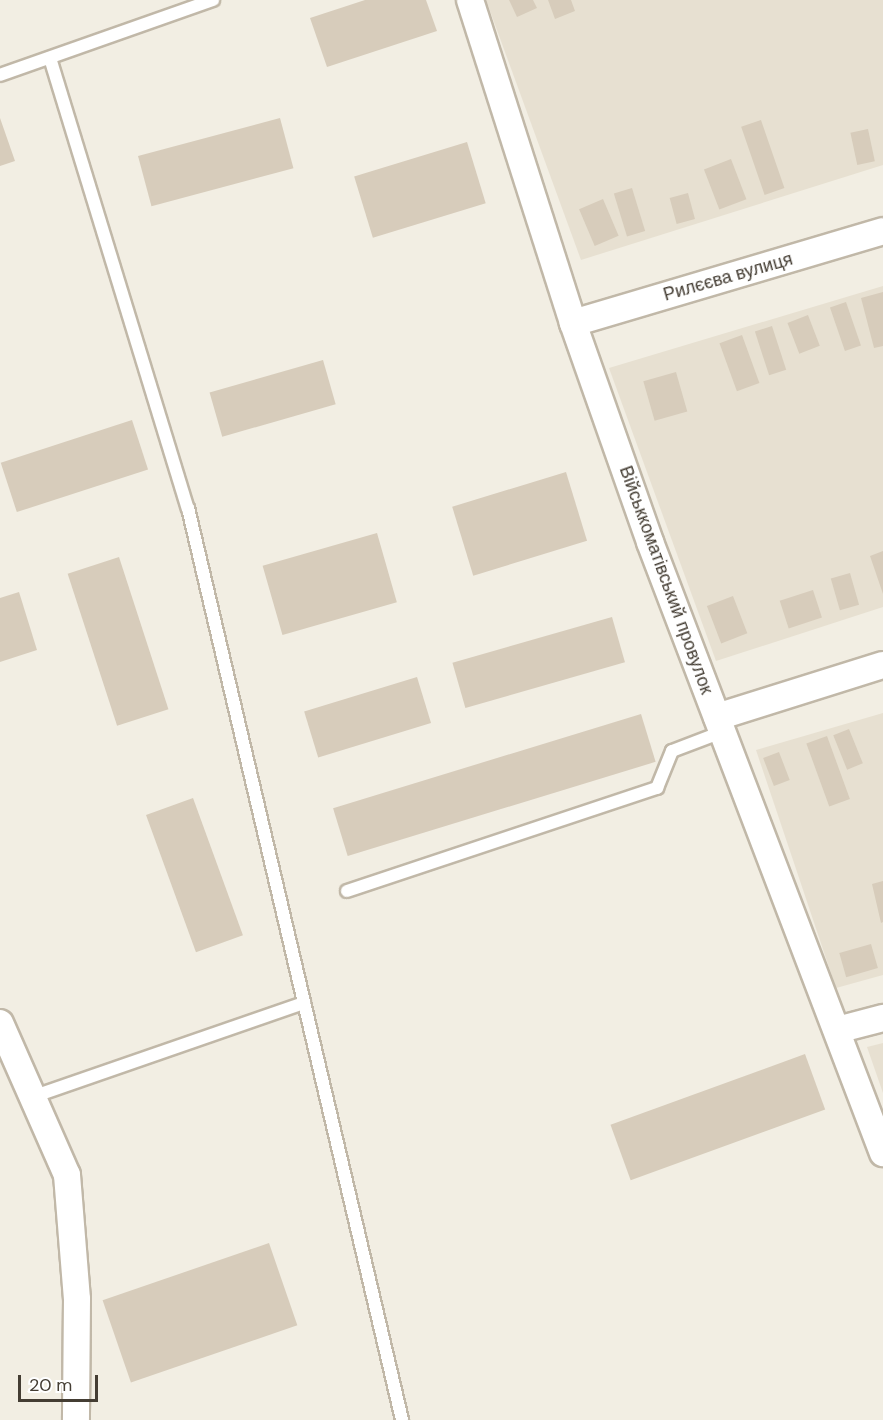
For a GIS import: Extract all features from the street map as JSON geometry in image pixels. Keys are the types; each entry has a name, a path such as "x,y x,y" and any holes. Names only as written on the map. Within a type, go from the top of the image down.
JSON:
{"street":[{"name":"Військкоматівський провулок","path":"470,0 573,322 650,542 883,1153"},
{"name":"Рилєєва вулиця","path":"573,322 883,231"},
{"path":"720,724 883,665"},
{"path":"837,1030 883,1018"},
{"path":"0,1023 67,1175 77,1299 76,1420"}],"lane":[{"path":"0,75 213,0"},
{"path":"50,58 188,508 402,1420"},
{"path":"347,891 657,788 672,751 720,724"},
{"path":"32,1097 304,1003"}],"shaded area":[{"path":"486,0 883,0 883,165 581,260"},
{"path":"883,286 883,607 716,661 609,368"},
{"path":"883,713 883,975 836,988 756,750"},
{"path":"883,1043 883,1093 867,1047"}],"building":[{"path":"365,0 426,0 437,31 327,67 310,18"},
{"path":"509,0 533,0 537,8 517,17"},
{"path":"548,0 571,0 575,11 555,19"},
{"path":"0,118 15,161 0,166"},
{"path":"280,118 293,168 151,206 138,156"},
{"path":"761,120 784,188 765,195 741,127"},
{"path":"868,129 875,161 857,165 850,133"},
{"path":"467,142 486,203 373,238 354,176"},
{"path":"731,159 746,199 719,210 704,169"},
{"path":"632,188 645,231 627,237 614,194"},
{"path":"688,193 695,219 677,224 670,198"},
{"path":"603,199 619,236 595,246 579,209"},
{"path":"883,292 883,346 874,348 861,298"},
{"path":"846,302 861,345 845,351 830,308"},
{"path":"808,315 820,346 799,354 787,323"},
{"path":"772,326 786,370 769,375 755,332"},
{"path":"742,335 759,383 737,391 719,343"},
{"path":"323,360 336,404 222,437 210,393"},
{"path":"676,372 687,411 655,421 643,381"},
{"path":"132,420 148,469 17,512 1,463"},
{"path":"566,472 587,541 473,576 452,507"},
{"path":"377,533 397,602 282,635 263,566"},
{"path":"883,551 883,594 870,556"},
{"path":"119,557 168,709 117,726 68,574"},
{"path":"850,573 859,605 840,610 831,579"},
{"path":"813,590 822,618 789,628 780,601"},
{"path":"19,592 37,650 0,662 0,598"},
{"path":"733,596 747,633 721,643 707,606"},
{"path":"612,617 625,662 465,708 452,663"},
{"path":"417,677 431,723 318,757 304,711"},
{"path":"641,714 656,762 348,856 333,808"},
{"path":"849,729 863,763 847,770 833,735"},
{"path":"827,736 850,799 829,806 806,744"},
{"path":"779,752 790,780 774,786 763,758"},
{"path":"193,798 243,935 196,952 146,815"},
{"path":"883,881 883,922 881,923 872,884"},
{"path":"871,944 878,968 846,977 839,953"},
{"path":"805,1054 825,1109 631,1180 610,1125"},
{"path":"269,1243 297,1325 131,1383 103,1300"}]}
